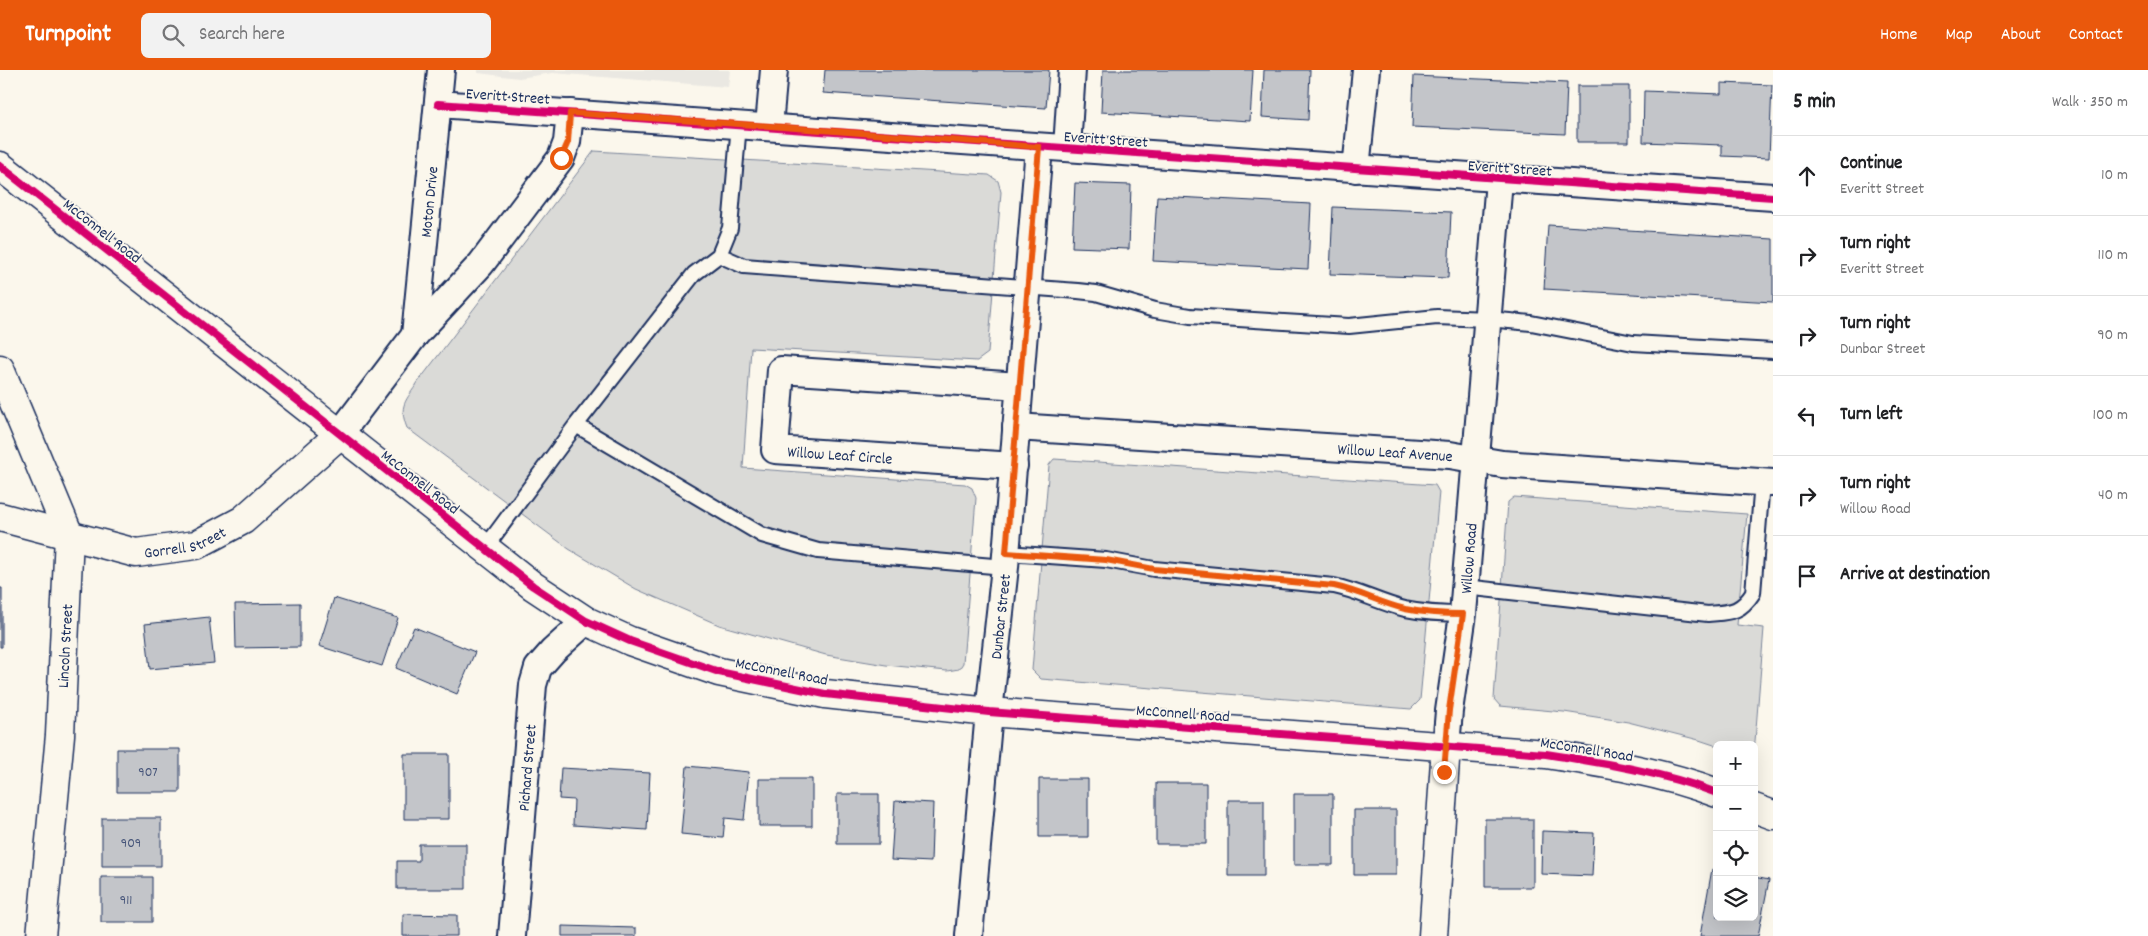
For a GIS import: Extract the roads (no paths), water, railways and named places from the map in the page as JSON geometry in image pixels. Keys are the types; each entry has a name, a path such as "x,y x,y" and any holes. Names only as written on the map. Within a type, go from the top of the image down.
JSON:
{"street":[{"name":"Moton Drive","path":"415,335 441,70"},
{"path":"770,126 774,70"},
{"path":"1067,148 1072,70"},
{"path":"1356,169 1366,70"},
{"name":"Everitt Street","path":"438,104 770,126 1499,180 1773,197"},
{"name":"Everitt Street","path":"339,435 415,335 481,264 561,158 568,142 570,113"},
{"name":"Dunbar Street","path":"969,936 989,712 1006,560 1039,147"},
{"name":"McConnell Road","path":"0,166 533,586 586,621 630,641 719,672 825,694 989,712 1546,754 1607,763 1690,783 1713,792"},
{"name":"Willow Road","path":"1433,936 1449,710 1463,614 1499,180"},
{"name":"Lincoln Street","path":"0,369 68,535 60,735 42,936"},
{"name":"Willow Leaf Circle","path":"1014,466 775,450 779,390 781,370 1020,386"},
{"name":"Willow Leaf Avenue","path":"1016,427 1450,455 1476,461 1767,482"},
{"name":"Gorrell Street","path":"0,517 136,553 196,545 243,520 339,435"},
{"name":"Pichard Street","path":"512,936 533,685 538,668 586,621"},
{"path":"1758,809 1773,815"}],"lane":[{"path":"484,548 576,425 694,274 719,255 730,228 739,124"},
{"path":"719,255 744,266 1028,287 1096,294 1155,310 1190,316 1349,326 1437,317 1488,319 1531,323 1633,343 1773,352"},
{"path":"576,425 762,535 818,551 1006,560 1106,560 1154,569 1334,586 1354,590 1404,608 1432,613 1463,614"},
{"path":"1465,587 1708,614 1731,612 1745,605 1753,593 1767,482"}]}
